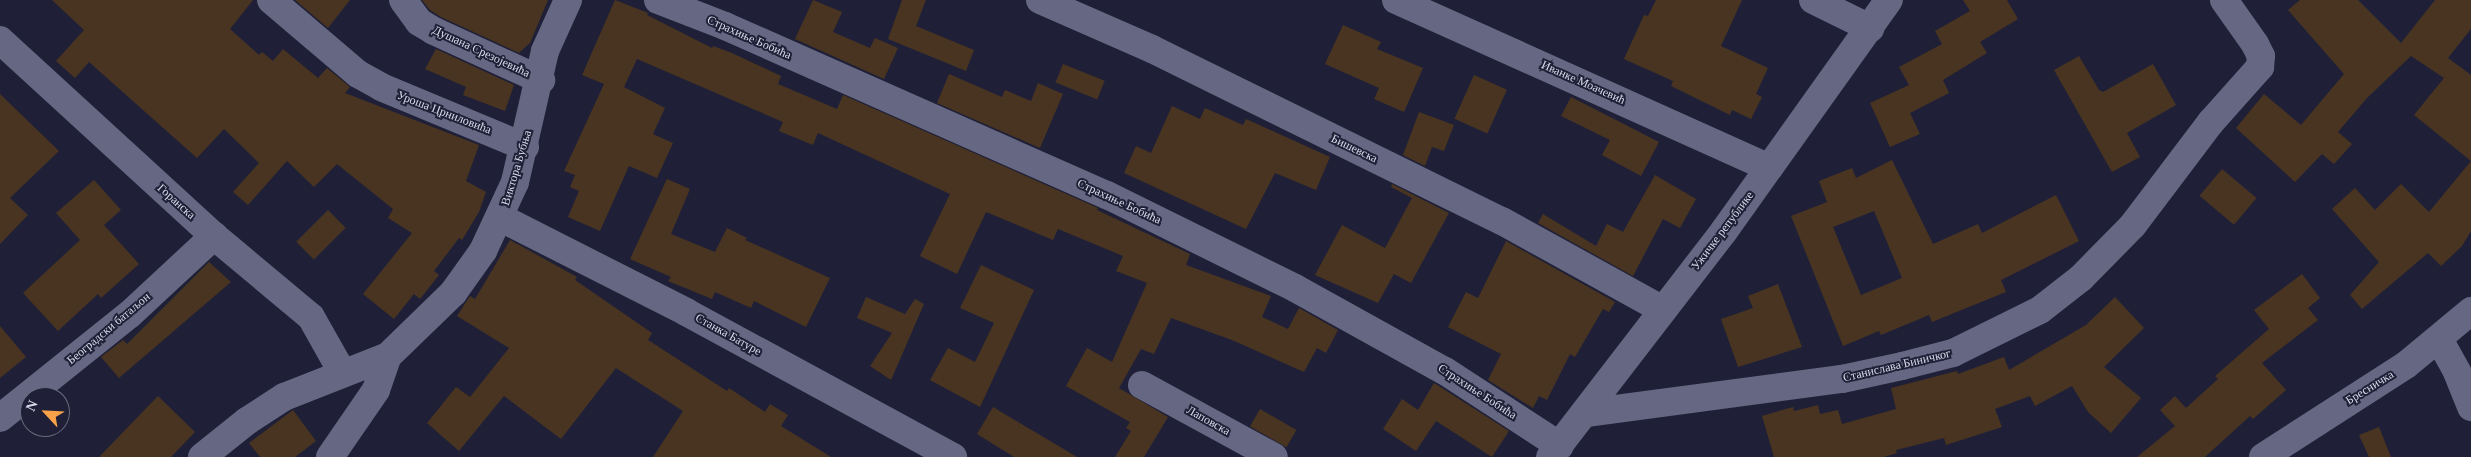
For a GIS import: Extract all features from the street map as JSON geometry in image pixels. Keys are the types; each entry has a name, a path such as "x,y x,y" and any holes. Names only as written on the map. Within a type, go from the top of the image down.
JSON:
{"street":[{"name":"Уроша Црниловића","path":"271,0 358,74 381,87 525,146"},
{"name":"Душана Срезојевића","path":"403,0 419,22 434,31 541,80"},
{"name":"Виктора Бубња","path":"202,457 247,421 284,397 342,372 388,356 453,293 479,258 501,218 525,146 546,51 568,0"},
{"name":"Страхиње Бобића","path":"658,0 725,26 1107,195 1295,288 1445,371 1555,452"},
{"name":"Бишевска","path":"1040,0 1152,49 1502,221 1663,310"},
{"name":"Иванке Моачевић","path":"1396,0 1769,168"},
{"path":"1813,0 1870,28"},
{"name":"Ужичке републике","path":"1555,452 1769,168 1889,0"},
{"name":"Станислава Биничког","path":"1586,413 1842,379 1953,353 2014,324 2058,297 2133,225 2212,122 2260,67 2261,56 2224,0"},
{"name":"Горанска","path":"0,40 214,236 311,317 342,372"},
{"name":"Станка Батуре","path":"501,218 686,312 953,457"},
{"name":"Београдски батаљон","path":"0,418 130,314 214,236"},
{"name":"Бресничка","path":"2263,457 2406,365 2471,311"},
{"path":"2439,339 2457,372 2471,407"},
{"path":"330,457 376,390 388,356"},
{"name":"Лаповска","path":"1142,385 1274,457"}],"building":[{"path":"52,0 253,0 230,29 259,55 262,52 273,61 283,49 318,78 327,68 350,87 345,93 479,145 466,181 486,192 479,212 462,240 459,238 434,271 439,275 420,299 414,294 394,319 363,294 412,233 388,218 393,209 337,164 314,187 287,161 248,205 233,192 259,163 224,129 197,158 89,62 75,78 56,61 84,30"},
{"path":"295,0 350,0 328,28"},
{"path":"422,0 548,0 530,43 519,53 441,17 430,10"},
{"path":"615,0 648,13 647,15 712,48 713,46 732,53 781,76 778,84 837,109 843,95 1098,208 1097,210 1190,254 1186,265 1271,296 1262,317 1288,329 1299,308 1338,330 1326,353 1317,348 1304,372 1232,340 1171,318 1154,354 1141,349 1119,388 1168,417 1144,457 1115,457 1131,431 1126,428 1130,422 1066,386 1087,348 1112,362 1147,283 1116,271 1123,256 1058,229 1053,240 986,212 957,274 920,256 950,194 818,133 813,145 779,131 783,122 637,59 624,87 665,108 653,134 673,143 657,178 629,166 600,231 568,217 579,191 570,187 575,175 564,171 604,84 582,75"},
{"path":"813,0 842,12 833,32 870,48 875,38 898,48 884,79 795,39"},
{"path":"902,0 926,0 916,26 974,50 966,71 888,39"},
{"path":"1656,0 1742,0 1721,46 1768,68 1756,94 1762,97 1751,119 1732,110 1730,115 1671,86 1673,81 1624,59 1644,15 1648,16"},
{"path":"1963,0 2007,0 2018,19 1980,42 1987,53 1943,80 1949,93 1910,113 1920,134 1890,147 1870,103 1909,85 1899,67 1942,44 1935,31 1970,11"},
{"path":"2300,0 2358,0 2401,43 2435,0 2471,0 2471,29 2448,58 2471,75 2471,161 2414,115 2444,78 2411,56 2367,98 2338,132 2352,144 2334,164 2322,154 2295,182 2236,128 2264,94 2301,125 2344,74 2288,10"},
{"path":"1343,25 1381,42 1377,49 1423,68 1404,112 1374,99 1379,88 1325,64"},
{"path":"436,49 514,85 505,111 463,95 466,87 425,69"},
{"path":"2079,56 2099,90 2103,92 2153,64 2176,105 2127,133 2140,157 2112,172 2054,70"},
{"path":"1063,64 1105,81 1097,99 1056,83"},
{"path":"949,74 1002,97 1005,90 1031,101 1038,83 1063,94 1040,148 937,103"},
{"path":"1474,75 1507,90 1487,133 1454,119"},
{"path":"0,94 59,151 10,198 28,215 0,244"},
{"path":"1571,97 1659,142 1641,176 1602,155 1610,140 1561,116"},
{"path":"1172,106 1200,119 1205,108 1243,125 1246,119 1330,157 1316,190 1275,173 1246,229 1124,173 1136,146 1151,153"},
{"path":"1419,112 1454,125 1444,151 1432,147 1425,166 1403,155"},
{"path":"1892,160 1933,244 1978,224 1982,233 2056,195 2079,241 2001,280 2006,292 1932,322 1929,315 1881,335 1879,331 1843,346 1791,216 1827,202 1819,181 1852,168 1856,178","holes":["1874,211 1902,278 1861,295 1833,227"]},
{"path":"2471,161 2471,231 2462,246 2441,266 2428,253 2362,309 2350,295 2379,262 2332,209 2355,188 2375,210 2401,184 2429,212"},
{"path":"2222,169 2256,198 2234,225 2200,196"},
{"path":"1655,175 1696,199 1680,228 1663,219 1633,276 1538,223 1543,214 1596,246 1607,224 1623,232"},
{"path":"667,179 690,189 671,234 715,252 727,228 747,238 745,240 830,278 806,327 754,301 751,308 715,292 712,299 668,281 671,277 630,259"},
{"path":"94,180 121,210 104,225 139,264 101,298 98,294 58,331 23,293 80,240 56,213"},
{"path":"1392,184 1449,213 1411,283 1394,274 1378,303 1315,275 1342,225 1385,248 1412,198 1391,187"},
{"path":"328,210 346,228 314,259 296,242"},
{"path":"510,240 577,277 575,280 652,333 648,340 727,391 729,388 765,412 770,404 788,415 781,426 831,457 653,457 683,411 616,368 561,439 504,396 459,451 427,423 456,387 470,397 509,348 457,316 470,296 475,299"},
{"path":"1506,241 1615,302 1609,312 1603,309 1575,357 1570,354 1547,400 1539,396 1533,408 1488,380 1501,354 1448,327 1466,292 1478,298"},
{"path":"209,262 231,282 119,378 101,357 123,340 127,344"},
{"path":"981,265 1034,290 980,407 930,380 948,348 975,362 994,323 960,308"},
{"path":"2302,274 2320,298 2308,308 2318,320 2262,363 2286,390 2253,419 2250,416 2205,457 2137,457 2175,426 2160,410 2175,396 2186,408 2218,379 2215,376 2269,329 2254,310"},
{"path":"1778,284 1802,347 1738,367 1721,319 1753,308 1748,296"},
{"path":"866,297 905,314 915,299 924,304 891,380 870,366 892,333 857,318"},
{"path":"2115,297 2144,328 2104,367 2141,398 2111,433 2088,412 2072,386 2035,406 2030,396 1995,409 2002,427 1946,445 1944,438 1896,450 1897,453 1884,457 1774,457 1762,416 1793,407 1794,411 1818,405 1820,414 1838,410 1842,424 1896,409 1891,388 1957,371 1958,374 2004,357 2009,370 2086,325"},
{"path":"0,326 26,357 0,378"},
{"path":"1434,383 1509,431 1492,457 1436,421 1416,451 1383,429 1402,399 1418,410"},
{"path":"158,396 195,432 171,457 99,457"},
{"path":"993,407 1077,457 1014,457 977,434"},
{"path":"1260,409 1296,430 1286,447 1250,426"},
{"path":"293,410 316,441 295,457 260,457 249,443"},
{"path":"2379,427 2391,457 2369,457 2359,435"}]}
